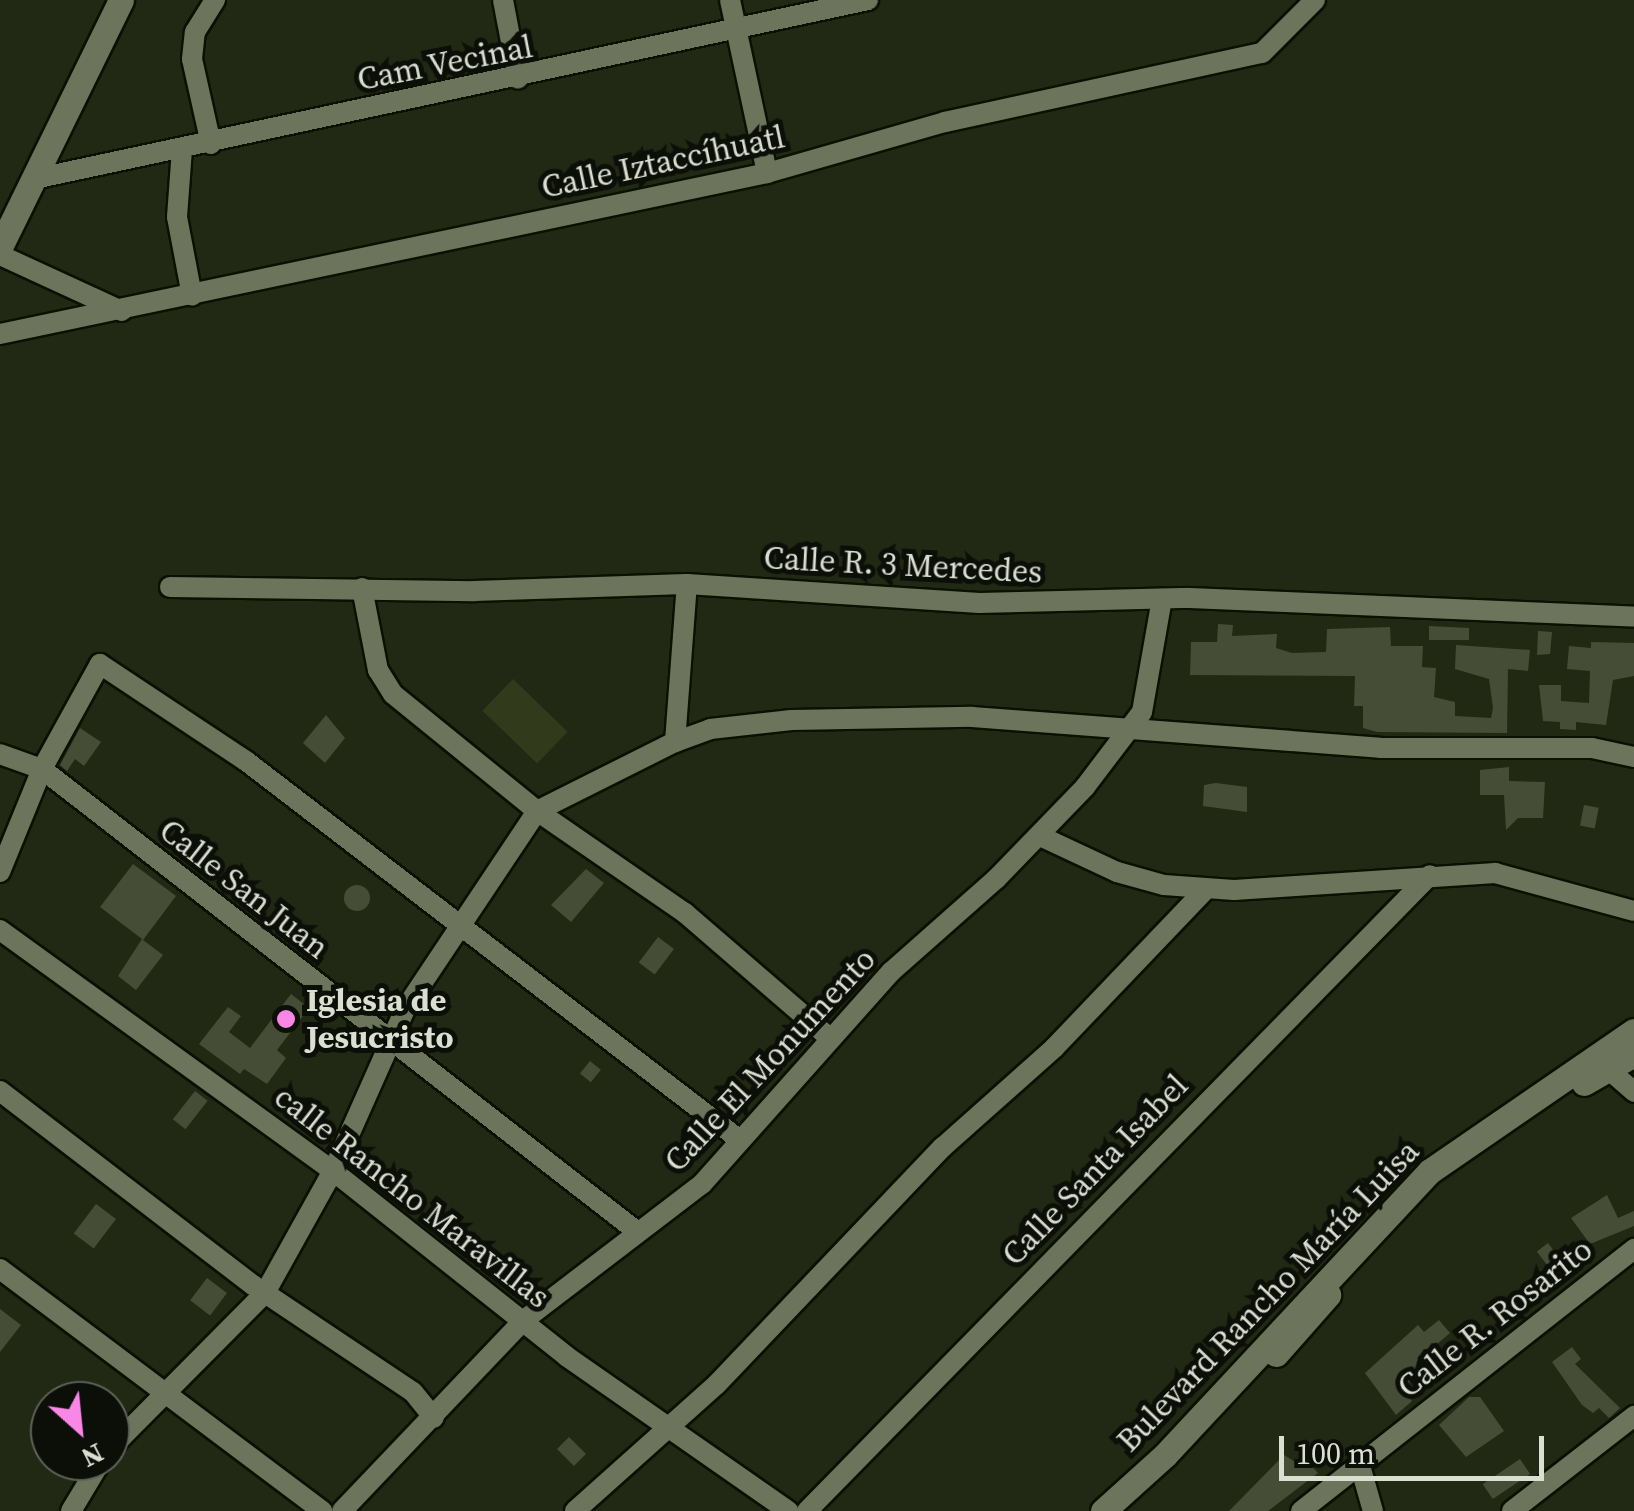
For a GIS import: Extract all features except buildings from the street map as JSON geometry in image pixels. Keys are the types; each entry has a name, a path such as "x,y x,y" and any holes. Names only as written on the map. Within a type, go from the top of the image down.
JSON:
{"street":[{"path":"0,247 122,0"},
{"path":"210,144 192,59 195,32 215,0"},
{"path":"503,0 518,79"},
{"path":"730,0 767,173"},
{"name":"Cam Vecinal","path":"34,180 518,79 868,0"},
{"name":"Calle Iztaccíhuatl","path":"0,334 767,173 945,122 1262,53 1314,0"},
{"path":"182,149 178,217 192,296"},
{"path":"0,254 122,311"},
{"path":"676,742 687,584"},
{"name":"Calle R. 3 Mercedes","path":"170,587 687,584 979,604 1162,598 1634,617"},
{"path":"362,588 378,670 393,694 537,810 684,913 830,1038"},
{"name":"Calle El Monumento","path":"342,1511 524,1320 635,1230 702,1184 892,971 1040,836 1142,712 1162,598"},
{"path":"0,872 42,768 100,664 183,714 464,923 740,1140"},
{"path":"130,1427 166,1388 199,1364 265,1293 333,1170 389,1039 537,810 676,742 710,728 792,720 972,716 1380,748 1592,748 1634,757"},
{"name":"Calle San Juan","path":"0,754 42,768 635,1230"},
{"path":"1040,836 1117,872 1207,888 1495,873 1634,911"},
{"name":"Calle Santa Isabel","path":"807,1511 1430,876"},
{"path":"576,1511 716,1385 943,1147 1054,1048 1207,888"},
{"name":"calle Rancho Maravillas","path":"0,930 333,1170 566,1356 788,1511"},
{"name":"Bulevard Rancho María Luisa","path":"1103,1511 1165,1455 1430,1170 1634,1031"},
{"path":"1122,1511 1309,1323 1414,1202 1509,1128 1634,1054"},
{"path":"1608,1069 1634,1092"},
{"path":"0,1092 265,1293 399,1382 434,1418"},
{"name":"Calle R. Rosarito","path":"1302,1511 1359,1462 1634,1249"},
{"path":"0,1269 166,1388 322,1511"},
{"path":"1512,1511 1634,1416"},
{"path":"1359,1462 1373,1511"},
{"path":"71,1511 90,1481"}],"green space":[{"path":"513,679 568,732 537,763 482,711"}],"place":[{"name":"Iglesia de Jesucristo","path":"286,1019"}]}
